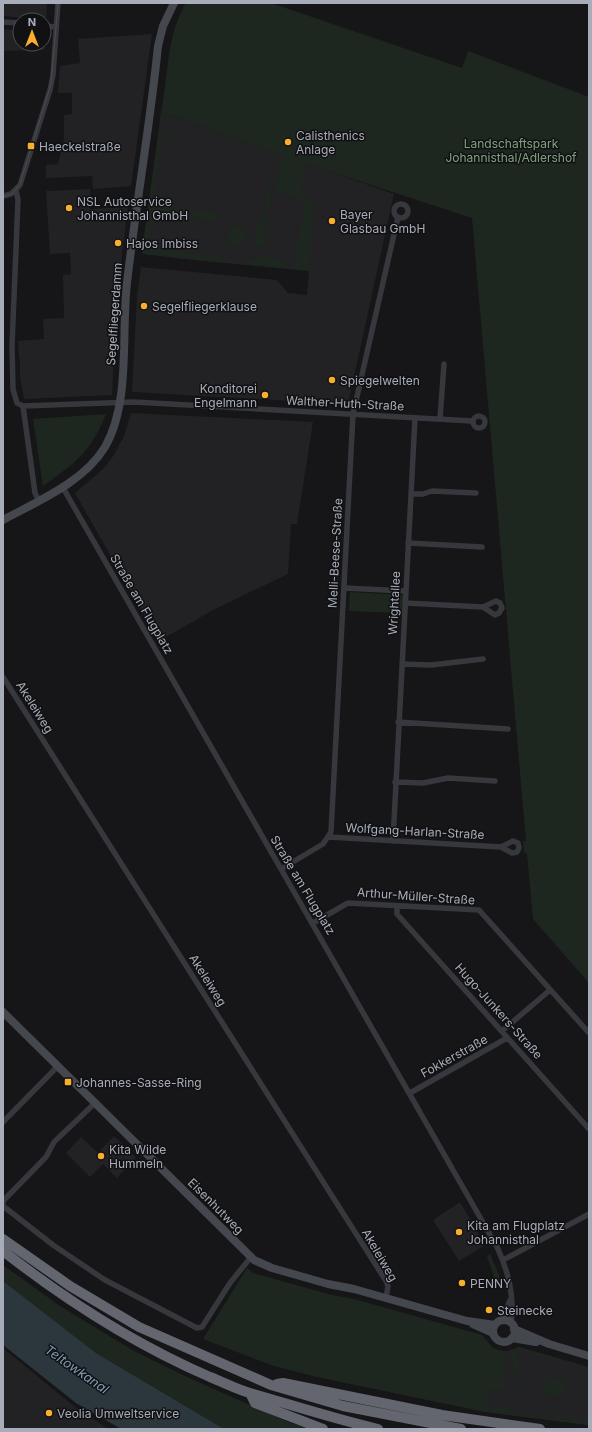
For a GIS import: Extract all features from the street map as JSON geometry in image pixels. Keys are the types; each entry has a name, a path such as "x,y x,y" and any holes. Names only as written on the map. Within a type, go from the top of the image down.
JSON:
{"highway":[{"path":"3,1239 70,1286 139,1327 271,1385 343,1406 461,1429"},
{"path":"3,1251 50,1287 135,1340 184,1366 250,1393 338,1420 378,1429"},
{"path":"271,1385 283,1383 416,1410 540,1429"},
{"path":"250,1393 256,1403 323,1429"}],"street":[{"path":"3,196 16,190 20,185 50,90 53,75 58,3"},
{"name":"Segelfliegerdamm","path":"3,520 39,501 82,473 105,447 118,417 121,402 127,284 158,46 163,26 174,3"},
{"path":"52,27 56,27"},
{"path":"16,190 18,200 12,322 13,383 17,403 23,406 35,493 39,501"},
{"name":"Melli-Beese-Straße","path":"329,837 332,826 353,414 398,217"},
{"path":"440,419 444,364"},
{"name":"Walther-Huth-Straße","path":"23,406 121,402 472,421"},
{"name":"Wrightallee","path":"393,841 398,722 416,418"},
{"name":"Straße am Flugplatz","path":"62,486 410,1093 503,1260 508,1276 513,1326"},
{"path":"411,494 423,494 432,491 476,493"},
{"path":"408,543 482,547"},
{"path":"344,588 406,591"},
{"path":"405,603 483,607"},
{"path":"402,664 431,665 483,659"},
{"name":"Akeleiweg","path":"3,677 386,1281 388,1286 386,1298"},
{"path":"398,722 508,728"},
{"path":"395,782 423,783 448,778 495,782"},
{"path":"281,869 322,844 329,837"},
{"name":"Wolfgang-Harlan-Straße","path":"329,837 501,847"},
{"name":"Arthur-Müller-Straße","path":"313,923 348,903 479,910 589,1033"},
{"name":"Hugo-Junkers-Straße","path":"397,906 397,914 589,1129"},
{"name":"Fokkerstraße","path":"502,1031 550,990"},
{"name":"Eisenhutweg","path":"3,1012 251,1257 259,1263 328,1284 354,1289 467,1321 496,1326 513,1326 549,1344"},
{"name":"Fokkerstraße","path":"410,1093 508,1038"},
{"path":"3,1122 58,1066"},
{"path":"3,1203 4,1200 46,1157 54,1142 95,1103"},
{"path":"3,1206 54,1245 105,1280 197,1328 202,1327 230,1283 251,1257"},
{"path":"503,1260 589,1214"},
{"name":"Straße am Flugplatz","path":"496,1326 510,1300"},
{"name":"Eisenhutweg","path":"496,1326 495,1338 499,1342 506,1342 512,1338 549,1344 589,1356"},
{"path":"512,1338 513,1326"}],"shaded area":[{"path":"3,3 47,3 46,12 12,12 12,17 3,16"},
{"path":"3,29 12,30 12,51 3,51"},
{"path":"152,34 131,186 93,189 92,176 46,178 46,165 58,164 64,139 64,115 72,114 72,93 58,93 60,66 80,63 78,39"},
{"path":"161,112 394,194 348,404 132,392 137,296 141,267 277,280 288,293 307,295 309,271 183,259 144,254 142,252"},
{"path":"90,189 90,209 128,207 117,293 112,395 24,399 20,376 18,341 44,339 43,319 64,318 63,275 71,274 70,253 50,254 46,191"},
{"path":"131,413 313,422 297,524 291,524 288,574 213,610 159,641 75,493 102,470 114,455 124,436"},
{"name":"Kita Wilde Hummeln","path":"114,1136 136,1158 117,1178 103,1164 90,1177 66,1153 81,1137 98,1153"},
{"name":"Kita am Flugplatz Johannisthal","path":"460,1202 485,1245 459,1261 433,1220"},
{"path":"519,1347 589,1367 589,1425 480,1411 497,1350 507,1351"},
{"path":"3,1348 75,1407 108,1429 3,1429"}],"green space":[{"name":"Landschaftspark Johannisthal/Adlershof","path":"186,3 271,3 462,68 468,51 589,97 589,983 533,919 527,853 524,853 523,841 526,841 472,218 304,163 301,196 314,198 309,271 294,269 305,200 275,193 282,155 161,112 171,42"},
{"path":"159,131 175,132 175,134 162,133 158,163 162,164 161,167 158,167 153,205 186,209 185,217 151,213 147,247 214,256 220,260 246,263 258,256 282,259 285,262 285,268 144,254 142,252"},
{"path":"269,181 272,182 264,245 257,246 255,240 258,218 264,219"},
{"path":"192,210 220,213 219,222 191,218"},
{"path":"230,226 240,227 245,230 246,240 243,246 227,244"},
{"path":"106,414 94,438 81,456 43,486 33,419"},
{"path":"350,592 403,595 403,613 349,611"},
{"path":"490,1254 499,1275 501,1286 484,1281 494,1277 487,1256"},
{"path":"3,1265 60,1306 134,1351 187,1377 288,1422 309,1429 224,1429 96,1353 3,1281"},
{"path":"247,1268 253,1273 332,1295 354,1299 482,1335 493,1348 502,1351 507,1374 502,1375 503,1384 508,1383 501,1390 488,1389 486,1405 510,1407 511,1413 589,1422 589,1425 485,1412 317,1377 274,1366 203,1339"},
{"path":"519,1347 556,1358 555,1360 518,1350 517,1352 522,1385 517,1386 514,1383 519,1382 518,1372 513,1373 511,1350"},
{"path":"546,1377 559,1379 565,1383 565,1391 561,1396 543,1394 541,1387"}],"water":[{"name":"Teltowkanal","path":"3,1281 96,1353 224,1429 121,1429 76,1403 3,1345"}],"tram line":[{"path":"3,197 13,193 20,184 51,84 58,3"}],"place":[{"name":"Calisthenics Anlage","path":"288,142"},
{"name":"Haeckelstraße","path":"31,146"},
{"name":"NSL Autoservice Johannisthal GmbH","path":"69,208"},
{"name":"Bayer Glasbau GmbH","path":"332,221"},
{"name":"Hajos Imbiss","path":"118,243"},
{"name":"Segelfliegerklause","path":"144,306"},
{"name":"Spiegelwelten","path":"332,380"},
{"name":"Konditorei Engelmann","path":"265,395"},
{"name":"Johannes-Sasse-Ring","path":"68,1082"},
{"name":"Kita Wilde Hummeln","path":"101,1156"},
{"name":"Kita am Flugplatz Johannisthal","path":"459,1232"},
{"name":"PENNY","path":"462,1283"},
{"name":"Steinecke","path":"489,1310"},
{"name":"Veolia Umweltservice","path":"49,1413"}]}
